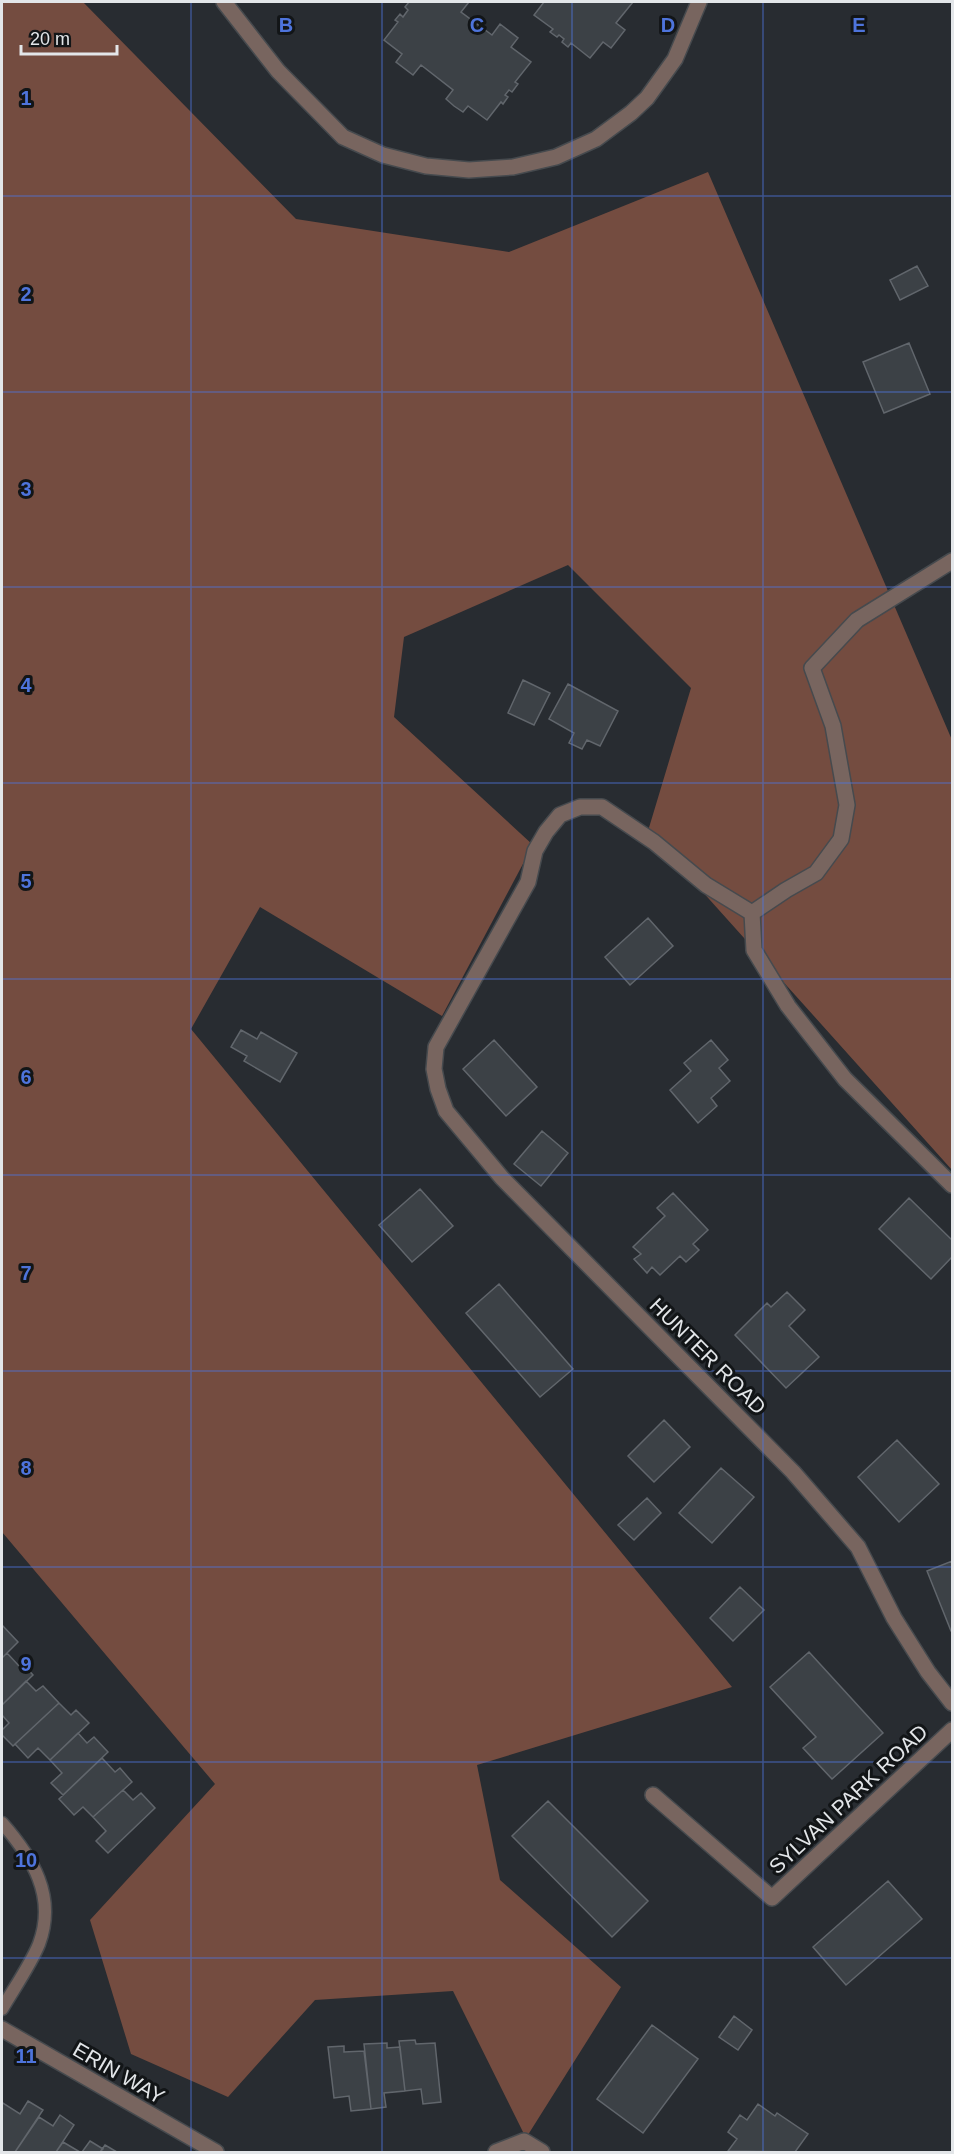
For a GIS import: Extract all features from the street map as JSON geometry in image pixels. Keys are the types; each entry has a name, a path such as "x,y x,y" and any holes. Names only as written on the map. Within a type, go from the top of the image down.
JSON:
{"street":[{"path":"224,2 278,71 343,137 383,155 426,166 469,170 513,167 556,157 596,139 647,98 675,60 699,2"},
{"path":"952,561 856,620 812,668 833,726 847,806 841,839 816,873 752,913 754,950 788,1005 845,1079 952,1185"},
{"name":"HUNTER ROAD","path":"752,913 706,885 654,842 602,807 580,807 560,815 546,832 535,851 528,882 436,1047 434,1069 438,1089 446,1111 502,1178 793,1472 858,1547 894,1618 928,1672 952,1703"},
{"name":"SYLVAN PARK ROAD","path":"653,1795 772,1898 952,1730"},
{"name":"ERIN WAY","path":"2,2029 216,2152"},
{"path":"496,2152 524,2141 542,2152"}],"lane":[{"path":"2,1823 32,1860 40,1880 44,1902 44,1924 39,1945 2,2009"}],"shaded area":[{"path":"2,2 83,2 296,219 509,252 708,172 952,740 952,1170 648,831 691,688 568,565 404,637 394,717 533,845 442,1016 260,907 191,1029 732,1687 477,1765 500,1880 621,1987 526,2138 453,1991 315,2000 228,2097 131,2054 90,1920 215,1784 2,1532"}],"building":[{"path":"409,2 469,2 461,12 492,35 500,24 518,38 511,47 531,62 515,82 518,84 512,92 509,90 505,95 508,97 503,104 501,102 487,120 468,106 463,112 454,106 446,99 453,90 421,65 413,75 396,62 402,54 384,40 398,22 395,20 400,14 403,17 408,10 405,7"},
{"path":"544,2 633,2 616,23 625,30 611,48 603,42 590,58 571,43 568,47 562,42 564,39 550,32 553,29 534,15"},
{"path":"917,266 928,286 900,300 890,280"},
{"path":"909,343 930,394 884,413 863,362"},
{"path":"523,680 550,693 534,725 508,713"},
{"path":"568,684 618,711 600,746 587,740 582,749 569,743 574,733 549,719"},
{"path":"648,918 673,946 630,985 605,957"},
{"path":"241,1030 257,1039 261,1032 297,1053 280,1082 244,1061 247,1056 231,1047"},
{"path":"494,1040 537,1087 506,1116 463,1069"},
{"path":"711,1040 728,1060 719,1068 730,1081 711,1098 717,1106 698,1123 670,1090 691,1071 684,1063"},
{"path":"542,1131 568,1153 541,1186 514,1164"},
{"path":"420,1189 453,1226 412,1262 379,1225"},
{"path":"673,1193 708,1230 693,1244 699,1250 686,1262 680,1256 660,1275 652,1267 647,1273 634,1259 641,1254 633,1247 665,1216 657,1208"},
{"path":"909,1198 952,1240 952,1257 931,1279 879,1229"},
{"path":"499,1284 573,1369 540,1397 466,1313"},
{"path":"787,1292 805,1310 789,1326 819,1357 786,1388 735,1335 767,1303 771,1307"},
{"path":"664,1420 690,1447 654,1482 628,1456"},
{"path":"897,1440 939,1484 899,1522 858,1477"},
{"path":"721,1468 754,1497 712,1543 679,1513"},
{"path":"647,1498 661,1513 634,1540 618,1525"},
{"path":"952,1561 952,1631 951,1631 927,1571"},
{"path":"740,1587 764,1610 733,1641 710,1618"},
{"path":"2,1625 18,1642 2,1658"},
{"path":"809,1652 883,1733 832,1779 803,1748 816,1737 770,1687"},
{"path":"7,1653 19,1666 22,1663 33,1675 2,1705 2,1658"},
{"path":"26,1681 36,1691 43,1686 59,1703 13,1746 2,1735 2,1730 9,1723 2,1715 2,1705"},
{"path":"59,1703 71,1715 76,1710 89,1723 50,1760 38,1748 28,1758 15,1744"},
{"path":"78,1733 87,1743 94,1737 108,1752 63,1795 51,1783 62,1773 50,1760"},
{"path":"102,1758 115,1772 120,1768 132,1782 93,1817 83,1807 74,1815 59,1799"},
{"path":"123,1790 133,1800 141,1793 155,1808 108,1853 96,1841 106,1831 93,1817"},
{"path":"548,1801 648,1901 612,1937 512,1836"},
{"path":"888,1881 922,1919 846,1985 813,1947"},
{"path":"734,2016 752,2030 738,2050 719,2037"},
{"path":"652,2025 698,2059 643,2133 597,2099"},
{"path":"415,2040 416,2044 435,2043 441,2102 423,2104 421,2089 405,2091 399,2041"},
{"path":"387,2043 387,2048 400,2047 405,2091 384,2093 386,2107 371,2109 364,2044"},
{"path":"344,2046 344,2052 364,2051 371,2109 351,2111 349,2096 334,2098 328,2047"},
{"path":"28,2101 43,2110 15,2152 2,2152 3,2103 20,2114"},
{"path":"758,2104 775,2116 777,2113 808,2134 795,2152 728,2151 737,2139 728,2132 740,2115 747,2120"},
{"path":"60,2115 74,2125 56,2152 15,2152 39,2117 53,2126"},
{"path":"90,2141 103,2149 100,2152 82,2152"},
{"path":"63,2142 80,2152 56,2152"},
{"path":"105,2145 117,2152 100,2152"}]}
